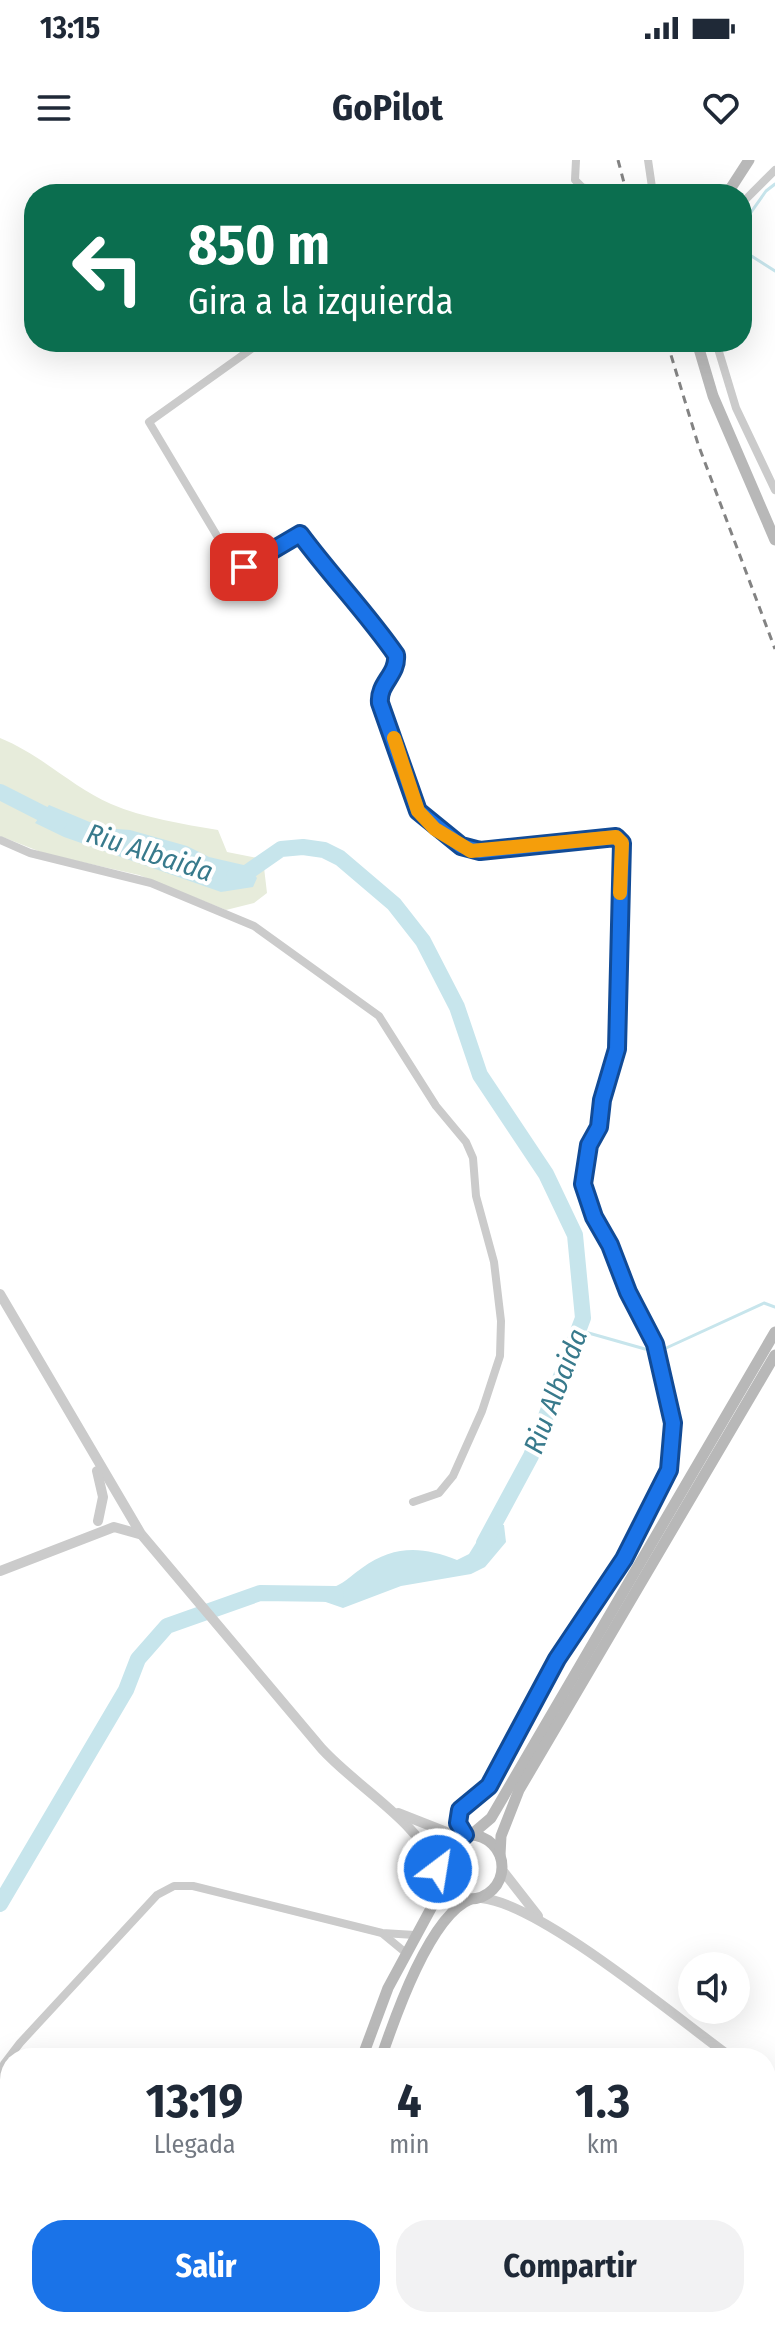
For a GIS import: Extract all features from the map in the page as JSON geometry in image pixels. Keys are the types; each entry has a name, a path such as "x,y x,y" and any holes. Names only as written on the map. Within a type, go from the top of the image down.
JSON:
{"main road":[{"path":"733,184 749,160"},
{"path":"700,352 713,396 775,540"},
{"path":"385,2048 428,1949 454,1908 496,1887 502,1870 501,1836 519,1790 762,1364 775,1332"},
{"path":"366,2048 406,1953 435,1901 446,1846 491,1818 762,1364 775,1355"},
{"path":"465,1835 491,1843 500,1855"},
{"path":"439,1874 453,1894 476,1898"}],"street":[{"path":"576,160 575,180 579,184"},
{"path":"648,160 652,184"},
{"path":"752,193 775,170"},
{"path":"247,352 149,422 235,566 240,570 300,534 342,590 372,620 396,655 394,670 379,693 380,703 418,811 435,829 471,851 616,837 622,843 617,1049 602,1100 599,1127 589,1145 583,1184 594,1217 655,1344 673,1423 669,1470 610,1582 557,1659 489,1786 460,1810 458,1823 465,1835"},
{"path":"719,352 736,408 775,490"},
{"path":"0,840 30,853 151,883 254,926 379,1016 436,1106 466,1142 473,1158 476,1196 494,1262 501,1321 500,1356 482,1411 453,1476 439,1493 413,1502"},
{"path":"0,1294 141,1534 344,1773 390,1809 428,1852 439,1874"},
{"path":"90,1450 103,1497 98,1521"},
{"path":"76,1540 109,1511 125,1511"},
{"path":"114,1527 125,1511"},
{"path":"0,1571 114,1527 141,1534"},
{"path":"390,1809 432,1829 465,1835"},
{"path":"502,1870 542,1921"},
{"path":"16,2048 165,1889 193,1886 382,1933 415,1935"},
{"path":"476,1898 501,1902 542,1921 717,2048"},
{"path":"382,1933 406,1953"}],"green space":[{"path":"0,738 30,753 111,804 150,817 218,830 227,852 263,859 267,893 254,903 226,910 139,875 46,854 0,836"}],"water":[{"path":"49,805 104,828 130,830 187,846 209,857 248,866 257,878 253,887 221,892 64,837 35,823"},
{"path":"489,1522 504,1525 506,1542 485,1567 471,1574 401,1586 343,1608 317,1599 319,1590 338,1585 385,1555 420,1550 457,1560 469,1554"}],"waterway":[{"path":"752,211 775,184"},
{"path":"752,256 775,271"},
{"name":"Riu Albaida","path":"0,792 59,822"},
{"name":"Riu Albaida","path":"234,876 242,876 281,849 303,847 324,850 340,858 394,904 423,941 457,1007 480,1075 546,1174 575,1235 583,1318 531,1456 484,1543"},
{"path":"578,1330 645,1349 664,1349 764,1303 775,1307"},
{"name":"Riu Albaida","path":"0,1904 126,1690 138,1659 167,1626 260,1593 336,1594"}],"railway":[{"path":"618,160 624,184"},
{"path":"670,352 698,444 775,649"}],"slow traffic":[{"path":"394,738 418,811 435,829 471,851 551,846 616,837 622,843 620,893"}],"route":[{"path":"244,567 300,534 342,590 372,620 396,655 397,662 379,693 380,703 418,811 435,829 471,851 551,846 616,837 622,843 617,1049 602,1100 599,1127 589,1145 583,1184 594,1217 655,1344 673,1423 669,1470 624,1559 594,1609 557,1659 489,1786 460,1810 458,1823 465,1835 446,1846 438,1861 438,1869"}]}
